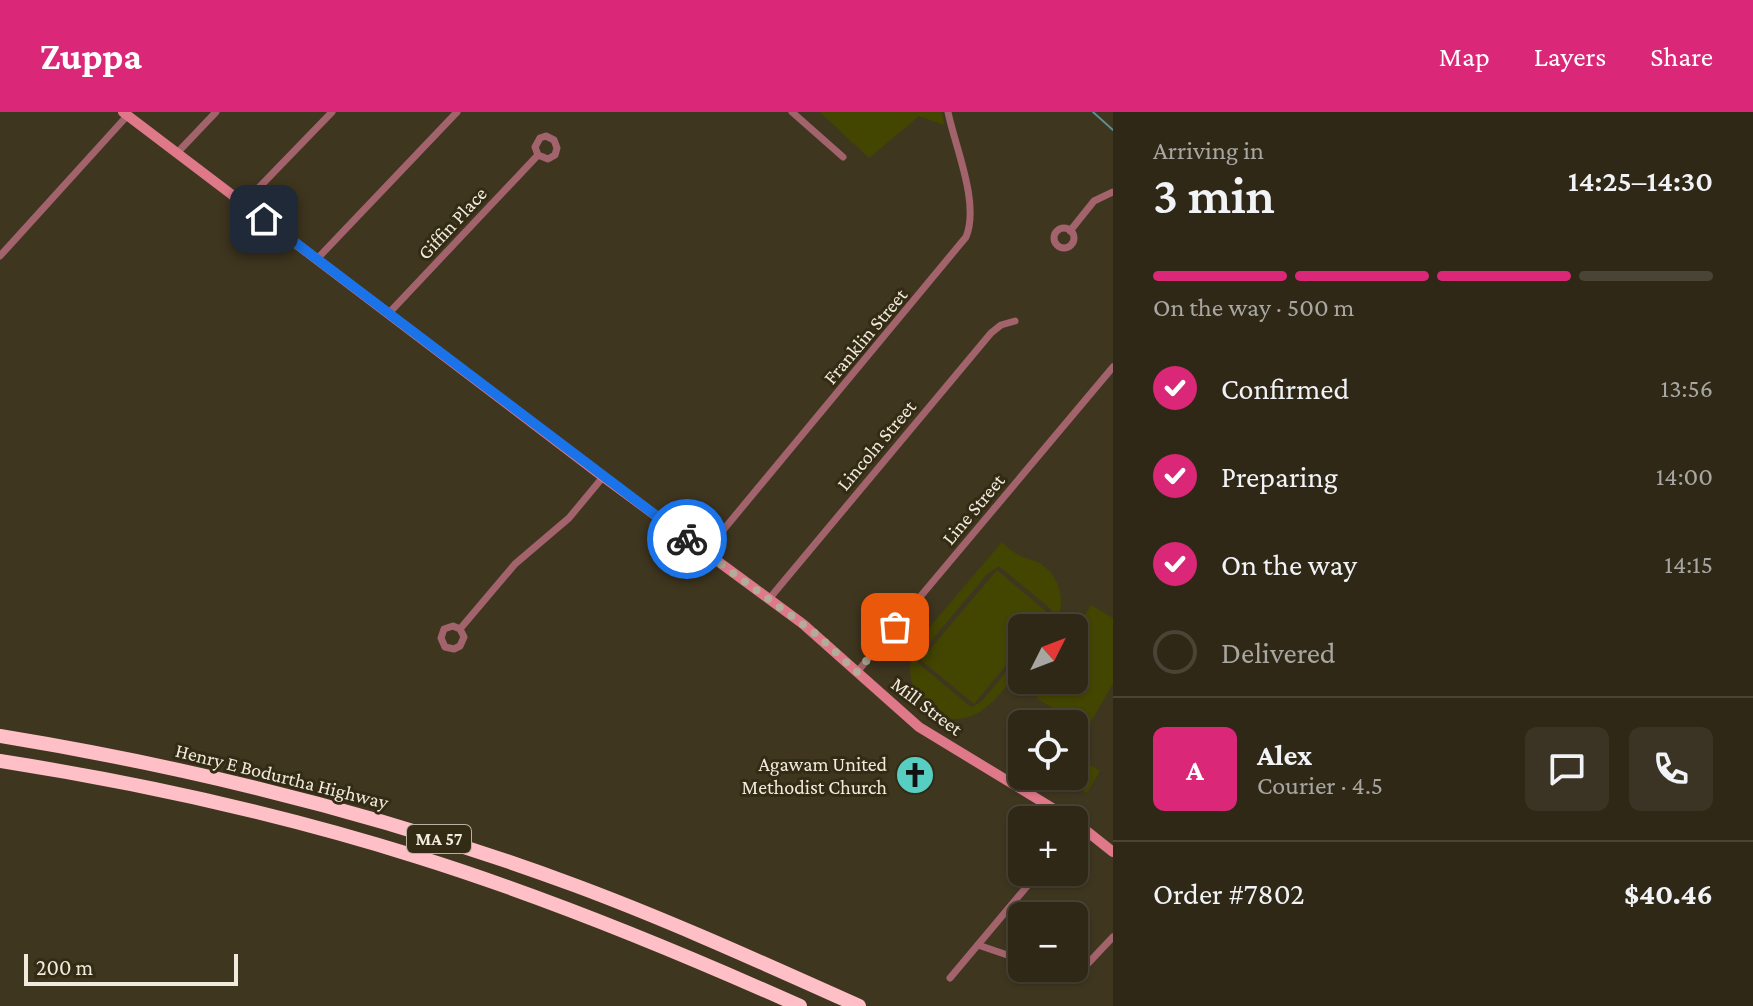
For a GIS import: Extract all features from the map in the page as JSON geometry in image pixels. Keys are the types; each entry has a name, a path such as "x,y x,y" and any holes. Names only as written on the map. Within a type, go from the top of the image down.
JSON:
{"highway":[{"path":"0,728 92,753"},
{"name":"Henry E Bodurtha Highway","path":"0,736 297,798 472,850 657,917 859,1006"},
{"name":"Henry E Bodurtha Highway","path":"0,761 140,786 293,821 444,865 652,941 800,1006"},
{"path":"0,767 140,786"}],"street":[{"path":"177,153 216,112"},
{"path":"244,203 332,112"},
{"path":"317,259 457,112"},
{"path":"792,112 843,157"},
{"name":"Franklin Street","path":"705,552 966,237 970,224 970,200 948,112"},
{"path":"0,256 125,114"},
{"name":"Mill Street","path":"125,114 603,477 816,634 920,728 1046,806"},
{"name":"Giffin Place","path":"389,313 538,155"},
{"path":"1070,231 1094,201 1113,192"},
{"name":"Lincoln Street","path":"769,599 991,333 1001,325 1015,321"},
{"name":"Line Street","path":"857,672 1113,367"},
{"path":"460,629 515,564 569,518 603,477"},
{"name":"Mill Street","path":"1088,834 1113,852"},
{"path":"950,978 1027,886"},
{"path":"1088,963 1113,937"},
{"path":"978,945 1008,955"}],"shaded area":[{"path":"820,112 942,112 944,125 919,116 869,158"},
{"path":"1002,542 1020,556 1041,564 1058,585 1059,614 1050,614 1052,610 999,566 987,574 926,647 918,663 971,707 982,701 1008,670 1008,683 978,713 951,718 928,708 913,687 911,659 906,655"},
{"path":"997,570 1049,614 1008,614 1008,663 974,704 921,660"},
{"path":"1091,605 1113,618 1113,684 1088,726 1088,710 1056,710 1036,698 1038,694 1088,694 1086,614"},
{"path":"1090,765 1100,771 1087,793 1082,790 1088,790"}],"waterway":[{"path":"1093,112 1113,130"}],"way so far":[{"path":"687,539 816,634 857,672 895,627"}],"place":[{"name":"Agawam United Methodist Church","path":"915,775"}],"route":[{"path":"264,219 687,539"}]}
